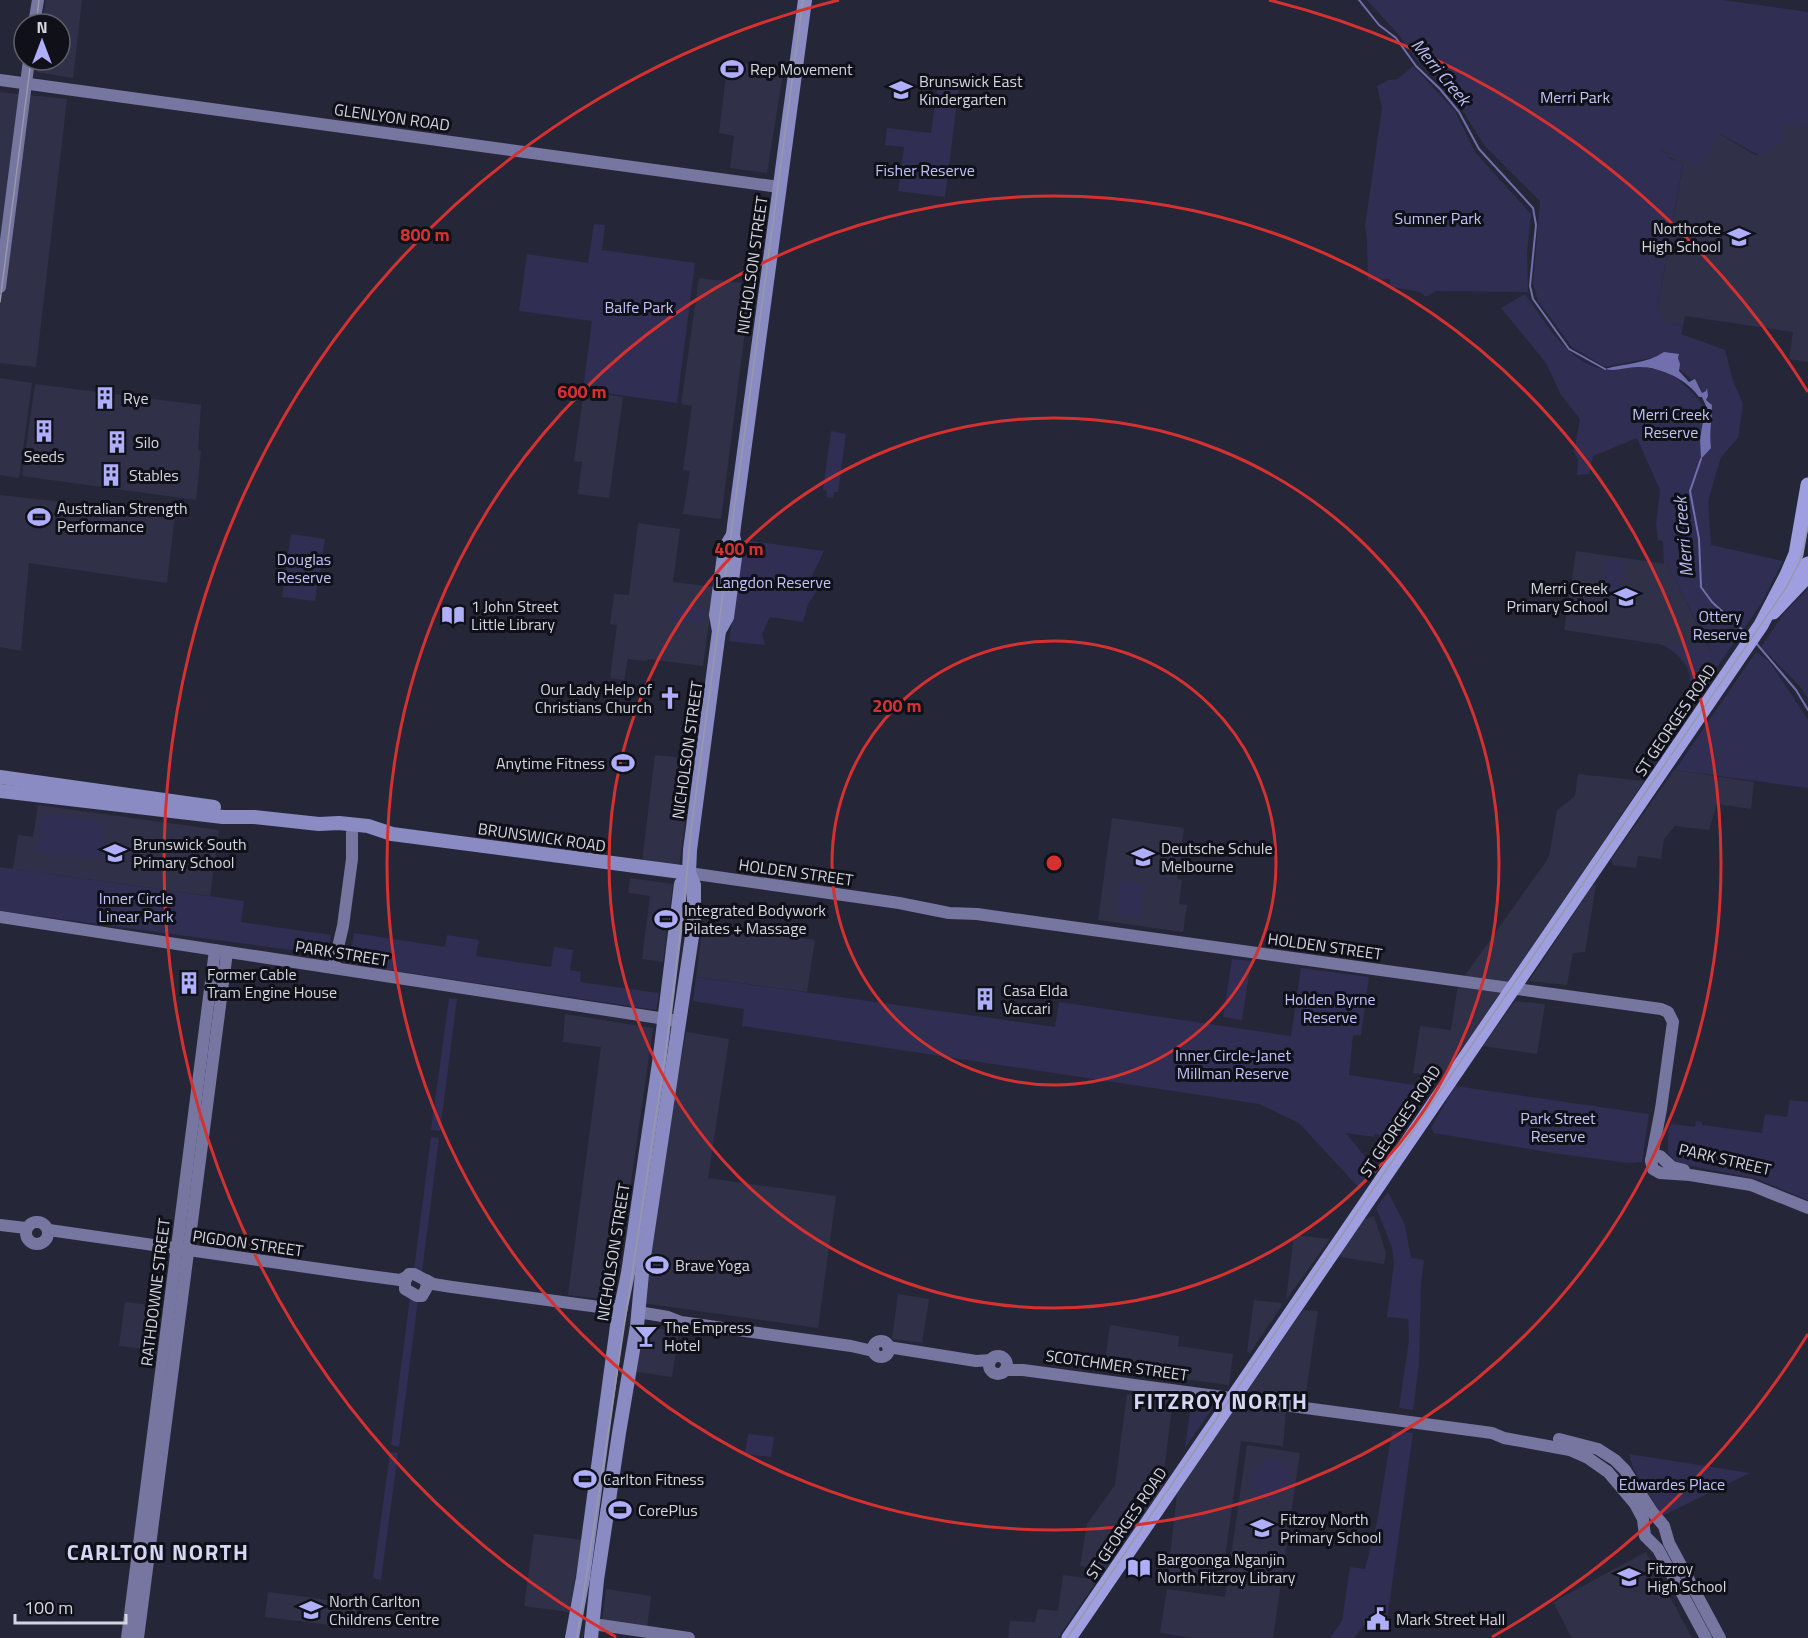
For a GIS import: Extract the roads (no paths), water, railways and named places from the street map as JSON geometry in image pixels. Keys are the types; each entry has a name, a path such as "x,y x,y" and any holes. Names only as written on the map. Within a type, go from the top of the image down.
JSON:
{"highway":[{"name":"ST GEORGES ROAD","path":"1069,1638 1761,625 1804,541 1808,485"},
{"path":"1786,578 1808,562 1803,552 1804,541"},
{"name":"ST GEORGES ROAD","path":"1761,625 1808,575"}],"main road":[{"name":"NICHOLSON STREET","path":"591,1638 620,1313 644,1210 680,1022 694,923 694,888 689,873 690,850 719,631 727,617 729,605 736,550 732,535 805,0"},
{"name":"BRUNSWICK ROAD","path":"0,777 239,815 319,824 339,823 355,831 689,873"},
{"name":"BRUNSWICK ROAD","path":"0,791 239,815"},
{"name":"NICHOLSON STREET","path":"572,1638 602,1501 638,1316 644,1210 664,1018 681,884 689,873"},
{"path":"620,1313 638,1316"},
{"path":"574,1622 592,1624"}],"street":[{"path":"0,287 27,72"},
{"name":"GLENLYON ROAD","path":"0,80 779,187"},
{"path":"337,969 343,937 342,929 355,831"},
{"name":"HOLDEN STREET","path":"689,873 1660,1009 1668,1012 1673,1022 1661,1109"},
{"name":"PARK STREET","path":"0,917 680,1022"},
{"name":"RATHDOWNE STREET","path":"127,1638 189,1204 221,951"},
{"path":"1661,1109 1660,1140 1664,1158"},
{"path":"1651,1160 1661,1109"},
{"name":"PARK STREET","path":"1655,1156 1664,1158 1677,1169 1709,1171 1755,1181 1804,1203 1746,1183 1660,1173 1652,1167 1651,1160 1655,1156"},
{"name":"PIGDON STREET","path":"26,1232 36,1223 44,1225 48,1234 395,1279 406,1283"},
{"path":"0,1225 26,1232"},
{"path":"0,1233 26,1232"},
{"name":"RATHDOWNE STREET","path":"138,1638 182,1253"},
{"path":"425,1287 412,1273 406,1283 419,1296 425,1287 435,1284 620,1313"},
{"name":"SCOTCHMER STREET","path":"638,1316 668,1317 675,1320 874,1348 879,1356 888,1350 975,1361 990,1364 997,1374 1006,1367 1492,1433 1504,1438 1570,1450 1588,1458 1608,1472 1635,1504 1643,1517 1645,1527"},
{"name":"SCOTCHMER STREET","path":"1492,1433 1506,1431 1564,1440 1594,1448 1609,1455 1625,1470 1663,1526 1705,1629"},
{"path":"1608,1472 1609,1455"},
{"path":"1652,1541 1661,1539 1663,1526 1650,1521 1645,1527 1646,1536 1658,1549 1705,1629 1720,1638"},
{"path":"592,1624 689,1638"}],"waterway":[{"name":"Merri Creek","path":"1359,0 1379,25 1396,38 1416,66 1440,89 1459,112 1479,149 1533,208 1536,225 1530,286 1533,299 1569,349 1605,369"},
{"name":"Merri Creek","path":"1701,459 1690,491 1699,539 1701,587 1712,602 1748,635"},
{"name":"Merri Creek","path":"1756,643 1796,690 1808,710"}],"tram line":[{"path":"38,12 39,0"},
{"path":"577,1638 666,1050 691,830 803,0"},
{"path":"0,302 29,72"},
{"path":"1067,1638 1786,588 1800,561 1808,527"}],"place":[{"name":"Rep Movement","path":"732,69"},
{"name":"Brunswick East Kindergarten","path":"901,90"},
{"name":"Northcote High School","path":"1739,237"},
{"name":"Rye","path":"105,398"},
{"name":"Seeds","path":"44,431"},
{"name":"Silo","path":"117,442"},
{"name":"Stables","path":"111,475"},
{"name":"Australian Strength Performance","path":"39,517"},
{"name":"Merri Creek Primary School","path":"1626,597"},
{"name":"1 John Street Little Library","path":"453,615"},
{"name":"Our Lady Help of Christians Church","path":"670,698"},
{"name":"Anytime Fitness","path":"623,763"},
{"name":"Brunswick South Primary School","path":"115,853"},
{"name":"Deutsche Schule Melbourne","path":"1143,857"},
{"name":"Integrated Bodywork Pilates + Massage","path":"666,919"},
{"name":"Former Cable Tram Engine House","path":"189,983"},
{"name":"Casa Elda Vaccari","path":"985,999"},
{"name":"Brave Yoga","path":"657,1265"},
{"name":"The Empress Hotel","path":"646,1336"},
{"name":"Carlton Fitness","path":"585,1479"},
{"name":"CorePlus","path":"620,1510"},
{"name":"Fitzroy North Primary School","path":"1262,1528"},
{"name":"Bargoonga Nganjin North Fitzroy Library","path":"1139,1568"},
{"name":"Fitzroy High School","path":"1629,1577"},
{"name":"North Carlton Childrens Centre","path":"311,1610"},
{"name":"Mark Street Hall","path":"1378,1619"}],"district":[{"name":"FITZROY NORTH","path":"1221,1401"},
{"name":"CARLTON NORTH","path":"158,1552"}],"park label":[{"name":"Merri Park","path":"1575,97"},
{"name":"Fisher Reserve","path":"925,170"},
{"name":"Sumner Park","path":"1438,218"},
{"name":"Balfe Park","path":"639,307"},
{"name":"Merri Creek Reserve","path":"1671,423"},
{"name":"Douglas Reserve","path":"304,568"},
{"name":"Langdon Reserve","path":"773,582"},
{"name":"Ottery Reserve","path":"1720,625"},
{"name":"Inner Circle Linear Park","path":"136,907"},
{"name":"Holden Byrne Reserve","path":"1330,1008"},
{"name":"Inner Circle-Janet Millman Reserve","path":"1233,1064"},
{"name":"Park Street Reserve","path":"1558,1127"},
{"name":"Edwardes Place","path":"1672,1484"}]}
